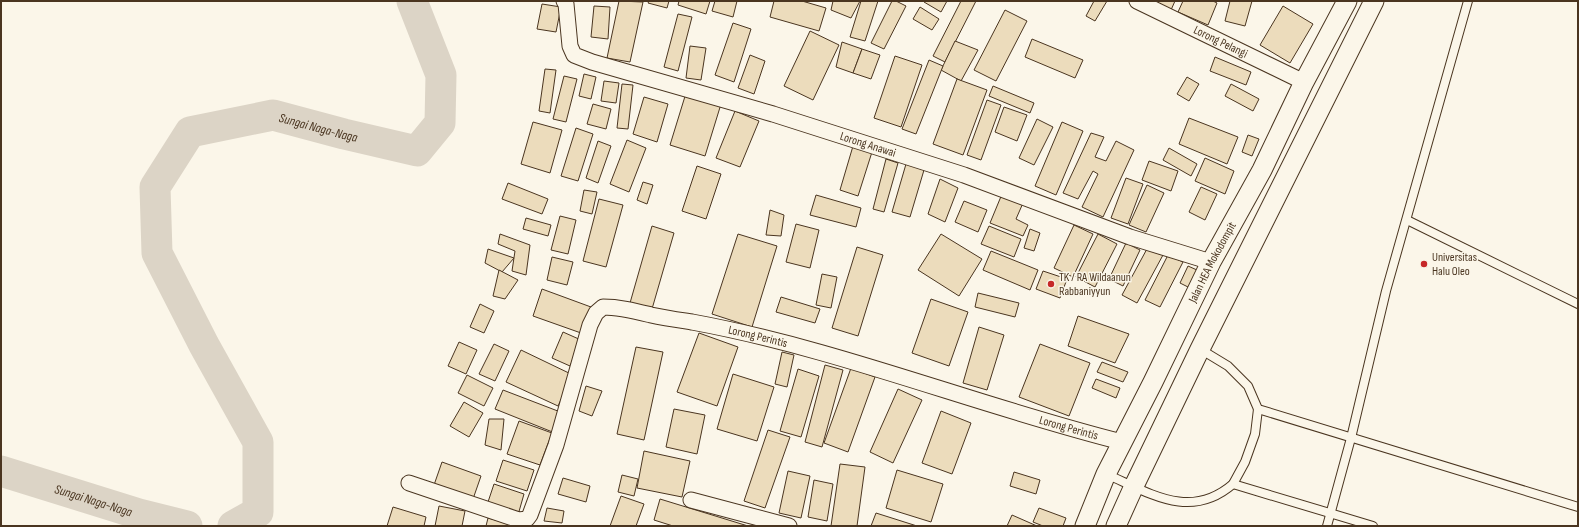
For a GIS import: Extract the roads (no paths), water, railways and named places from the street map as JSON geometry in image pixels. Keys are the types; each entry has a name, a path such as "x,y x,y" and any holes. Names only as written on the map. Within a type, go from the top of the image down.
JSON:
{"street":[{"name":"Lorong Anawai","path":"564,1 566,4 570,46 574,55 580,58 773,114 964,175 1130,237 1211,262"},
{"name":"Lorong Pelangi","path":"1137,1 1304,82"},
{"name":"Jalan HEA Mokodompit","path":"1085,526 1106,474 1153,382 1211,262 1262,170 1326,38 1347,1"},
{"path":"1116,526 1200,349 1374,1"},
{"path":"1326,38 1349,53"},
{"name":"Lorong Perintis","path":"409,483 518,520 527,519 530,515 556,445 590,325 596,314 604,307 620,308 729,329 792,344 1071,429 1122,442"},
{"path":"1153,382 1179,394"},
{"path":"691,500 789,526"}],"lane":[{"path":"1327,526 1351,438 1386,291 1468,1"},
{"path":"1407,220 1578,304"},
{"path":"1106,474 1157,497 1177,503 1196,503 1223,493 1233,484 1245,462 1255,434 1258,409 1248,386 1228,366 1200,349"},
{"path":"1258,409 1578,507"},
{"path":"1233,484 1373,526"}],"waterway":[{"name":"Sungai Naga-Naga","path":"233,526 258,512 258,442 204,345 157,253 155,187 190,132 273,115 344,134 417,151 440,123 441,75 412,1"},
{"name":"Sungai Naga-Naga","path":"1,471 139,514 187,526"}],"place":[{"name":"Universitas Halu Oleo","path":"1424,264"},
{"name":"TK / RA Wildaanun Rabbaniyyun","path":"1051,284"}]}
